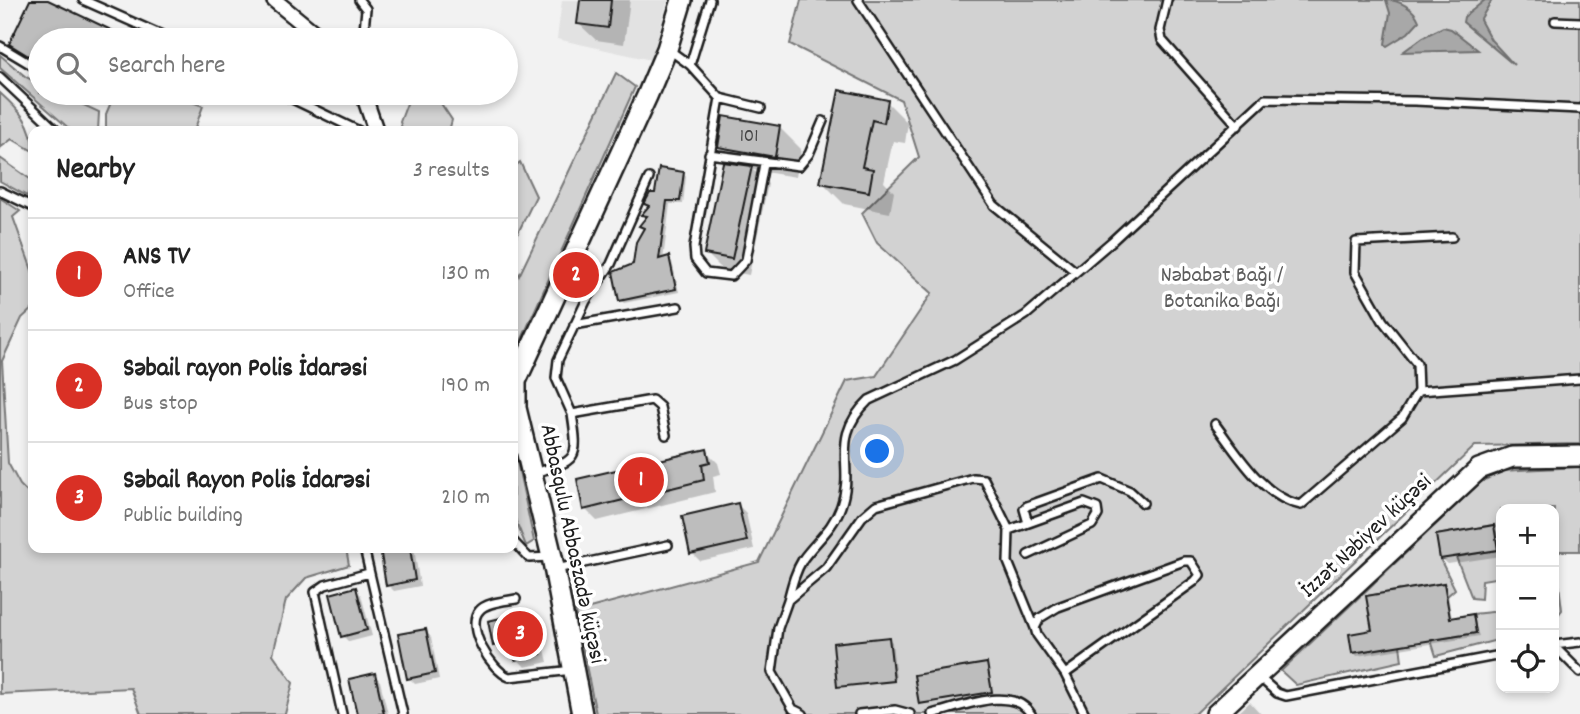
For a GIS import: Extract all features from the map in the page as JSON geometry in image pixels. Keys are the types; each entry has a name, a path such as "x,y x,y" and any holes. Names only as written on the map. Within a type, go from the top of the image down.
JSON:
{"street":[{"path":"274,0 308,28"},
{"name":"Abbasqulu Abbaszadə küçəsi","path":"518,371 667,49 682,0"},
{"path":"367,105 374,126"},
{"name":"Abbasqulu Abbaszadə küçəsi","path":"518,416 554,563 582,714"},
{"name":"İzzət Nəbiyev küçəsi","path":"1216,714 1479,469 1512,457 1580,456"}],"lane":[{"path":"83,0 146,28"},
{"path":"359,0 366,9 364,28"},
{"path":"690,65 710,0"},
{"path":"858,0 993,205 1076,272"},
{"path":"1167,0 1160,30 1162,40 1238,126"},
{"path":"1555,21 1580,22"},
{"path":"0,46 28,63"},
{"path":"667,49 690,65 720,98 761,108"},
{"path":"0,78 28,104"},
{"path":"720,98 694,247 698,264 713,276 730,276 737,273 746,260 764,164"},
{"path":"803,714 793,709 772,672 778,628 794,578 805,557 825,537 842,504 844,448 853,419 869,400 954,360 1026,314 1076,272 1265,99 1415,101 1580,109"},
{"path":"29,105 52,126"},
{"path":"305,105 349,126"},
{"path":"709,154 764,164 799,166 808,154 822,121"},
{"path":"533,473 566,464 575,457 578,449 572,414 556,378 558,360 574,325 611,264 649,178"},
{"path":"0,191 28,205"},
{"path":"1215,424 1255,476 1287,503 1301,505 1402,418 1418,391 1417,364 1383,321 1356,272 1356,242 1452,237"},
{"path":"574,325 678,307"},
{"path":"1418,391 1580,379"},
{"path":"572,414 652,400 660,407 666,435"},
{"path":"788,600 826,568 862,517 876,505 973,478 984,479 1009,530 1008,562 1035,628 1065,674 1085,714"},
{"path":"1028,523 1024,509 1027,506 1102,479 1130,491 1143,503"},
{"path":"1009,530 1084,503 1093,505 1098,515 1092,525 1028,555"},
{"path":"518,546 529,558 554,563 668,545"},
{"path":"366,553 403,714"},
{"path":"1035,628 1040,618 1058,607 1184,561 1191,561 1200,575 1065,674"},
{"path":"342,714 314,592 325,585 369,573"},
{"path":"516,599 485,606 478,611 475,618 481,648 488,660 509,677 573,670"},
{"path":"1559,645 1580,642"},
{"path":"1559,651 1580,672"},
{"path":"1257,675 1276,693 1286,696 1496,656"},
{"path":"932,714 1003,698 1015,701 1031,714"},
{"path":"859,714 895,710 910,714"}],"shaded area":[{"path":"562,0 668,0 651,60 557,39"},
{"path":"1386,0 1406,6 1414,12 1419,21 1408,33 1387,46 1385,44 1390,13"},
{"path":"1485,0 1492,0 1480,20 1491,40 1514,65 1463,22 1464,17"},
{"path":"1443,27 1451,29 1478,50 1403,52 1423,37"}],"green space":[{"name":"Nəbabət Bağı / Botanika Bağı","path":"801,0 1580,0 1580,444 1475,446 1195,714 596,714 575,612 759,562 847,381 876,376 932,293 877,243 862,213 919,157 901,100 790,44"},
{"path":"0,55 28,78 28,92 0,68"},
{"path":"616,73 635,87 518,348 518,274 519,276"},
{"path":"0,93 14,106 28,126 28,148 12,139 0,148"},
{"path":"42,105 84,105 99,112 98,126 66,126"},
{"path":"110,105 203,106 196,126 106,126 106,114"},
{"path":"406,105 442,105 452,120 450,126 401,126 400,122"},
{"path":"0,158 28,178 27,196 0,181"},
{"path":"520,162 536,196 518,233"},
{"path":"0,198 20,211 13,217 28,259 28,313 22,318 2,361 8,463 20,485 28,493 28,553 347,553 349,565 306,578 286,600 273,654 293,683 285,714 141,714 131,688 0,694"},
{"path":"518,466 534,541 526,546 518,526"},
{"path":"1580,467 1580,551 1559,551 1559,504 1496,504 1496,544 1493,525 1437,535 1440,559 1455,589 1446,597 1444,583 1367,596 1372,630 1400,645 1402,661 1296,685 1281,671 1481,482 1502,471"},
{"path":"1496,550 1496,578 1482,580 1481,599 1472,598 1456,557"},
{"path":"1559,585 1562,610 1559,614"},
{"path":"1496,612 1496,640 1436,656 1431,640 1476,633 1473,614"}],"building":[{"path":"30,0 48,0 107,28 28,28 28,56 9,44"},
{"path":"580,0 611,0 608,28 577,24"},
{"path":"839,90 888,100 884,123 872,120 862,167 873,169 869,192 820,183"},
{"path":"723,116 780,126 775,157 718,147"},
{"path":"723,162 752,166 732,259 704,254"},
{"path":"659,168 684,172 680,201 667,201 659,259 669,256 676,289 619,301 613,272 633,264 636,242 644,228 639,226 647,216 641,215 649,206 644,204 650,193 655,193"},
{"path":"707,449 710,462 702,464 704,480 583,510 577,479"},
{"path":"738,503 747,541 690,554 682,516"},
{"path":"1494,525 1496,550 1440,559 1436,535"},
{"path":"381,553 411,553 415,580 386,586"},
{"path":"1444,583 1450,618 1473,614 1476,633 1352,653 1349,634 1372,630 1366,596"},
{"path":"356,587 367,630 341,637 330,594"},
{"path":"530,611 541,654 515,660 514,655 501,644 493,646 488,621"},
{"path":"426,629 435,673 407,679 398,634"},
{"path":"889,637 894,681 837,687 833,643"},
{"path":"987,663 992,692 919,704 914,675"},
{"path":"375,673 384,714 357,714 349,679"}],"place":[{"name":"Səbail rayon Polis İdarəsi","path":"576,275"},
{"name":"ANS TV","path":"641,480"},
{"name":"Səbail Rayon Polis İdarəsi","path":"520,634"}]}
